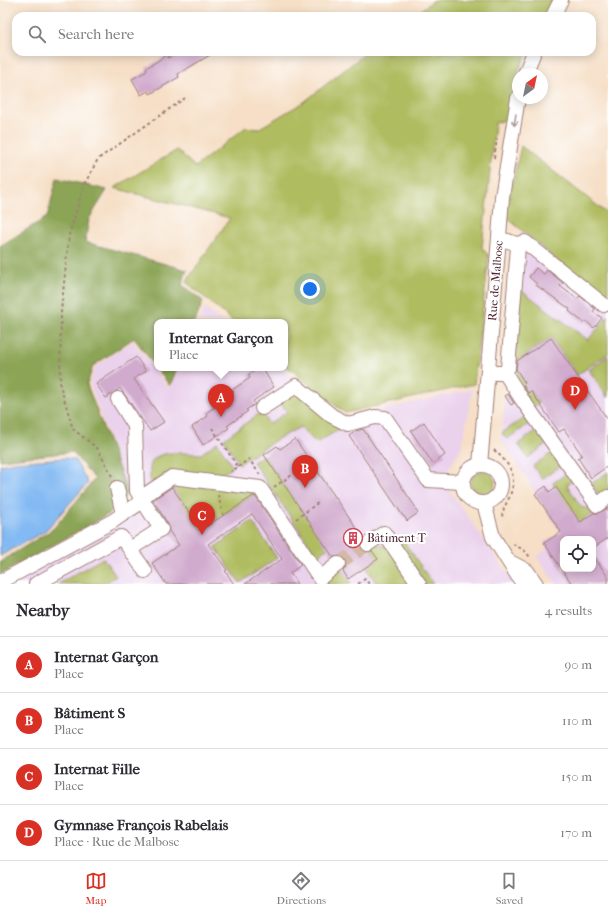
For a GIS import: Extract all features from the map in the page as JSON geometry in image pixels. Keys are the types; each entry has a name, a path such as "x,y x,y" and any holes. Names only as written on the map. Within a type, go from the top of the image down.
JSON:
{"street":[{"path":"555,12 561,0"},
{"path":"527,68 532,56"},
{"name":"Rue de Malbosc","path":"480,465 502,197 517,104"},
{"path":"499,240 516,244 525,242 604,305"},
{"path":"505,373 508,368 518,247 516,244"},
{"path":"488,371 501,374 505,373"},
{"path":"505,373 597,505 608,497"},
{"path":"262,408 296,386 332,416 348,424 375,417 385,418 428,480 462,482"},
{"path":"118,399 135,426 137,491 161,529 130,550"},
{"path":"480,465 486,465 497,473 501,486 495,498 484,503 472,501 463,489 462,482 468,470 480,465"},
{"path":"0,582 118,517 143,501 145,495 172,477 260,488 320,578 338,564"},
{"path":"117,488 118,517 121,537 145,571"},
{"path":"484,503 493,537 524,584"},
{"path":"368,544 384,533 419,584"},
{"path":"36,584 121,537"},
{"path":"507,560 527,571 536,584"}],"path":[{"path":"117,488 98,448 73,429 60,385 61,312 69,235 84,185 98,159 185,98"},
{"path":"481,448 494,450 506,462 512,473 514,484 509,499 502,511 501,524"},
{"path":"270,490 298,471"},
{"path":"291,522 319,502"},
{"path":"509,541 524,550 532,560"},
{"path":"358,584 365,579 369,584"}],"shaded area":[{"path":"522,231 608,301 608,584 556,584 537,557 548,548 544,543 553,537 559,547 560,572 596,572 596,536 564,536 501,440 505,396 507,395 510,376"},
{"path":"204,308 219,319 200,319"},
{"path":"133,341 154,369 154,371 156,371 170,390 178,371 287,371 345,418 473,389 461,448 446,474 445,484 515,584 6,584 131,502 90,384 95,367"}],"green space":[{"path":"434,0 553,0 547,12 418,12"},
{"path":"362,56 525,56 520,68 512,68 512,97 506,120 495,123 482,248 489,256 474,384 345,413 288,367 288,319 230,319 186,282 230,218 114,188 177,150 195,167 246,127 258,129 304,102"},
{"path":"521,146 608,214 608,301 560,263 505,216"},
{"path":"57,178 107,190 89,219 85,242 187,270 182,285 203,301 196,319 154,319 154,365 134,338 93,366 87,385 128,493 109,514 0,575 0,562 53,529 95,479 72,452 0,460 0,246 47,217"},
{"path":"517,287 588,340 608,316 608,354 577,375 551,338 513,364 539,403 533,407 510,376"},
{"path":"608,356 608,398 589,370"},
{"path":"159,371 176,371 170,386"},
{"path":"296,391 342,428 316,443 300,427 276,440 239,464 224,439 261,412 269,424 287,412 279,401"},
{"path":"528,415 532,422 507,439 502,433"},
{"path":"537,430 547,444 528,458 518,444"},
{"path":"217,442 233,467 219,476 151,487 150,470 154,459 165,454 173,453 201,454"},
{"path":"553,452 562,465 542,479 533,466"},
{"path":"264,455 278,476 329,488 336,498 307,517 328,548 317,556 253,462"},
{"path":"483,471 488,472 494,478 494,488 488,494 483,495 478,494 472,488 471,483 472,478 478,472"},
{"path":"608,472 608,491 600,496 591,484"},
{"path":"567,473 573,480 567,485 581,507 597,511 573,527 553,483"},
{"path":"169,483 257,493 201,530"},
{"path":"252,521 277,558 240,583 215,547"},
{"path":"401,537 433,584 426,584 396,540"},
{"path":"374,544 386,546 414,584 377,584 366,567 377,559 369,546"},
{"path":"103,558 116,576 104,584 58,584"},
{"path":"340,567 351,583 316,584"}],"water":[{"path":"66,458 75,460 88,483 45,531 0,556 0,465 15,462"}],"building":[{"path":"165,56 168,58 172,56 208,56 178,74 179,77 150,94 148,91 141,95 132,79 147,71 146,68"},
{"path":"536,268 544,274 547,270 563,283 560,286 577,299 580,296 595,309 593,312 602,318 594,328 586,321 584,323 569,311 570,309 536,285 537,284 529,277"},
{"path":"551,338 608,420 608,466 591,478 578,458 582,455 564,429 559,432 531,391 528,393 523,385 525,383 516,369 517,361"},
{"path":"136,357 146,371 134,379 164,422 150,431 120,388 106,398 96,384"},
{"path":"254,371 264,371 274,387 253,401 255,404 227,426 229,428 203,445 192,427 208,416 206,413 215,407 214,406 234,392 232,390 250,378 248,375"},
{"path":"508,394 514,403 511,405 505,396"},
{"path":"424,422 445,455 433,464 411,431"},
{"path":"363,429 416,508 415,509 418,513 407,521 349,436 356,431"},
{"path":"295,439 363,537 360,544 361,548 365,552 372,551 378,559 348,579 343,571 346,567 345,559 341,556 333,557 264,455 277,446 280,449"},
{"path":"546,486 549,492 556,487 580,522 594,513 598,513 608,508 608,538 596,546 596,536 560,536 560,566 544,543 561,532 535,494"},
{"path":"172,487 201,530 255,496 301,565 290,573 297,584 245,584 282,559 252,514 208,544 227,570 225,571 234,584 166,584 152,563 179,545 169,531 168,524 153,500"},
{"path":"596,559 608,577 608,584 572,584 564,572 596,572"}],"tunnel":[{"path":"338,564 368,544"}],"place":[{"name":"Gymnase François Rabelais","path":"575,410"},
{"name":"Internat Garçon","path":"221,417"},
{"name":"Bâtiment S","path":"305,488"},
{"name":"Internat Fille","path":"202,535"},
{"name":"Bâtiment T","path":"353,538"}]}
